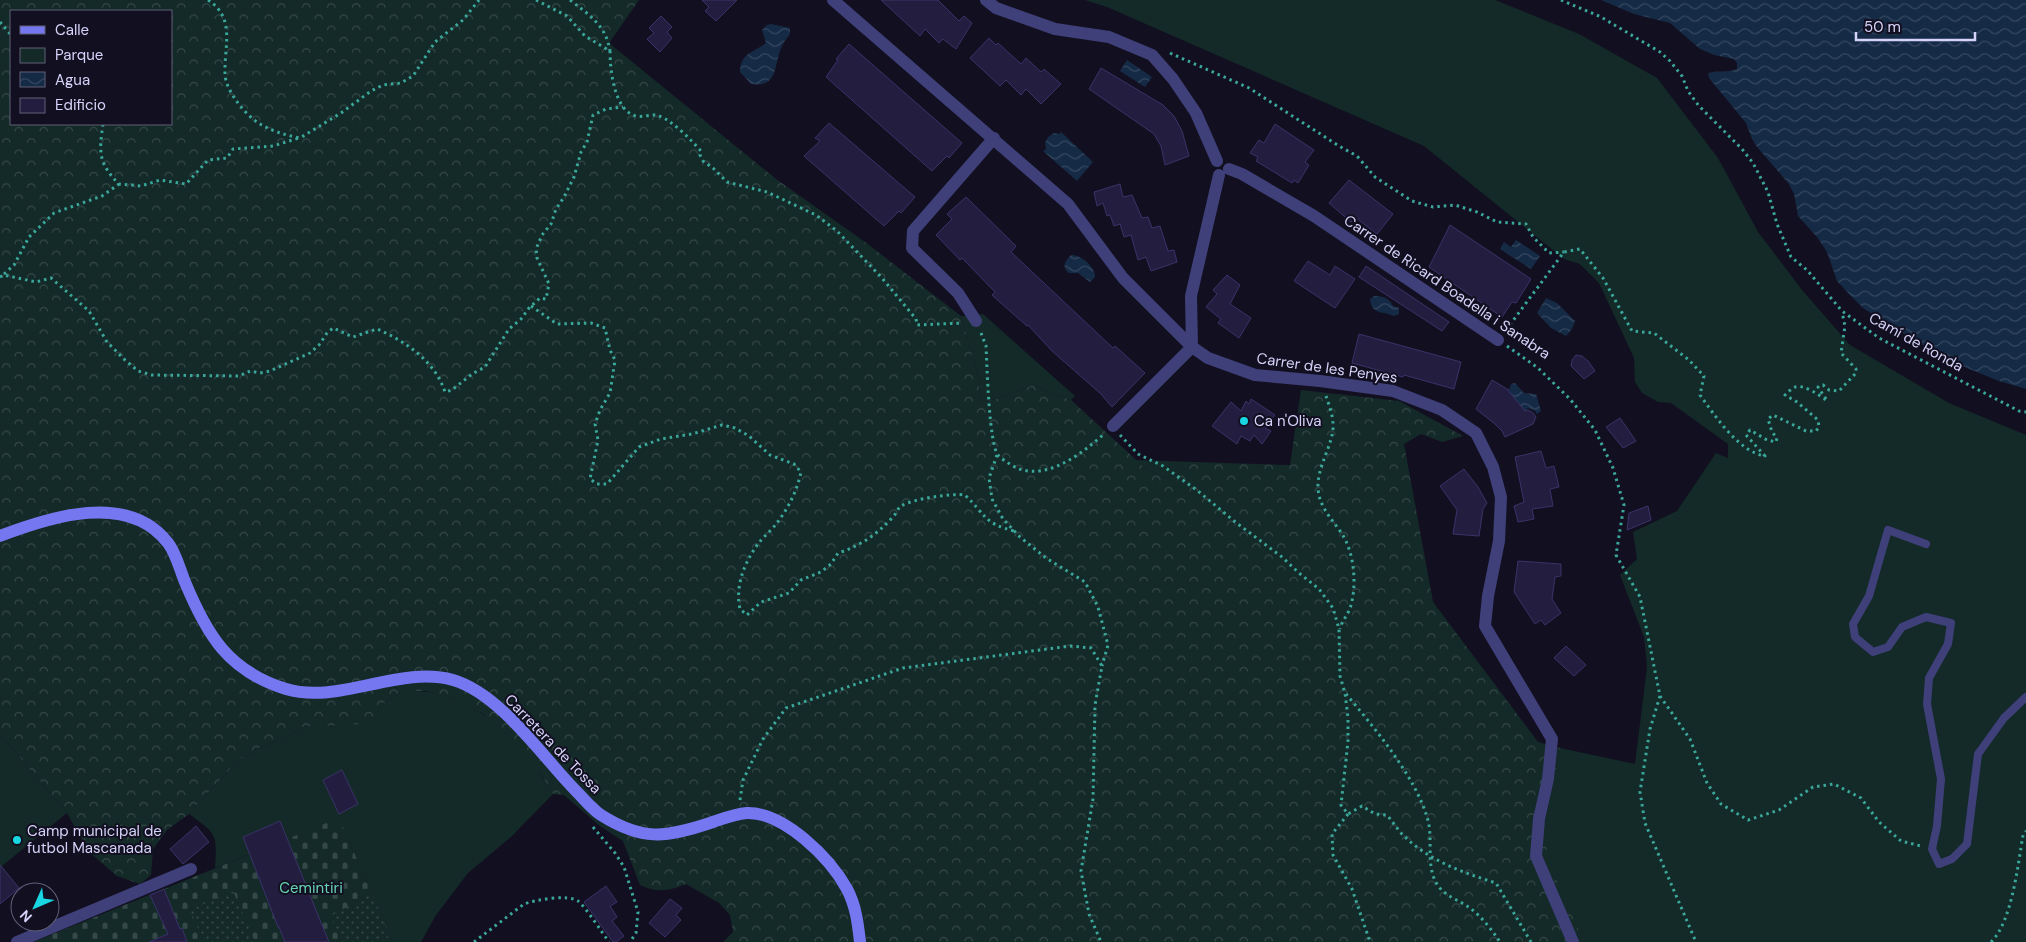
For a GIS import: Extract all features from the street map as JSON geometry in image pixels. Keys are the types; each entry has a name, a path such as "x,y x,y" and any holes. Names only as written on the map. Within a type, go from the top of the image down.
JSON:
{"main road":[{"name":"Carretera de Tossa","path":"0,536 62,517 92,512 121,513 144,522 169,544 201,620 219,646 237,664 266,682 288,690 318,692 430,676 454,681 476,690 504,713 598,813 622,827 644,834 664,834 680,832 738,814 758,814 776,819 802,838 832,866 848,890 854,906 860,942"}],"street":[{"name":"Carrer de les Penyes","path":"833,0 1068,204 1123,278 1192,347 1208,358 1255,375 1317,381 1393,392 1442,410 1476,433 1493,467 1501,496 1499,541 1488,596 1485,626 1552,738 1548,779 1539,819 1536,856 1573,942"},
{"path":"986,0 996,8 1055,29 1109,37 1152,55 1173,79 1196,113 1218,161 1215,164 1214,170 1224,172 1191,296 1192,347 1113,426"},
{"path":"976,321 958,293 912,248 913,231 994,138"},
{"name":"Carrer de Ricard Boadella i Sanabra","path":"1224,172 1242,174 1314,216 1498,340"},
{"path":"17,942 191,869"}],"lane":[{"path":"1926,544 1888,530 1869,596 1853,624 1855,637 1872,652 1888,647 1902,627 1926,617 1951,623 1948,644 1930,678 1927,704 1941,779 1937,826 1932,849 1939,864 1952,859 1967,844 1978,754 2004,718 2026,697"}],"path":[{"path":"208,0 216,5 225,17 227,46 224,76 231,94 258,123 280,134 300,138"},
{"path":"2,276 14,265 28,237 54,213 102,196 119,184 141,186 160,180 186,184 208,160 227,158 233,149 273,146 300,138 341,114 371,91 383,85 401,83 413,76 435,42 463,20 479,0"},
{"path":"536,0 567,16 585,36 610,51"},
{"path":"570,0 600,25 608,37 610,72 623,107 636,116 659,115 684,134 701,151 700,155 703,161 727,182 767,192 816,215 855,248 907,308 916,320 917,325 976,321 986,346 992,436 997,455 989,478 992,498 1003,518 1014,531 1046,558 1085,582 1098,607 1108,646 1102,666 1095,705 1093,799 1082,871 1089,914 1101,942"},
{"path":"1561,0 1601,17 1660,52 1670,61 1682,76 1688,91 1699,106 1742,149 1753,163 1768,192 1776,224 1792,257 1807,270 1842,311"},
{"path":"0,22 10,34"},
{"path":"1152,55 1164,52 1178,56 1249,88 1357,156 1375,177 1412,201 1433,207 1455,205 1477,212 1497,222 1526,224 1533,237 1549,253 1564,252"},
{"path":"2,276 36,282 51,278 89,311 107,342 125,360 138,371 152,375 239,376 250,371 260,373 270,371 310,353 333,328 353,337 376,329 398,339 427,362 445,392 452,390 472,374 485,367 509,329 540,298 546,299 549,284 540,267 536,249 542,235 551,224 556,209 574,176 581,152 587,142 593,115 606,109 623,107"},
{"path":"103,125 100,153 104,167 119,184"},
{"name":"Camí de Ronda","path":"1564,252 1580,249 1603,278 1632,331 1654,333 1690,360 1704,376 1700,395 1714,415 1749,451 1765,456 1746,435 1750,430 1767,440 1776,442 1777,438 1772,432 1768,419 1773,415 1806,431 1816,431 1819,427 1818,420 1797,402 1785,395 1796,386 1802,387 1826,400 1818,387 1823,385 1829,390 1839,391 1856,373 1856,369 1841,353 1845,326 1842,311"},
{"path":"1498,340 1564,252"},
{"path":"531,306 557,324 591,323 605,328 610,350 615,360 610,394 600,410 595,424 598,440 590,479 596,484 607,484 639,447 661,439 692,434 722,426 735,428 749,436 770,455 794,464 801,472 799,483 790,502 776,524 758,545 739,582 738,600 740,609 747,615 761,602 789,594 801,580 821,572 831,564 838,553 856,548 874,536 894,517 899,508 908,502 955,494 965,495 986,519 998,527 1014,531"},
{"name":"Camí de Ronda","path":"1842,311 1879,338 2019,411 2026,412"},
{"name":"Carrer de Ricard Boadella i Sanabra","path":"1498,340 1538,368 1570,399 1595,430 1613,468 1624,505 1616,555 1640,597 1660,696"},
{"path":"1317,381 1326,396 1334,424 1320,470 1318,492 1328,516 1347,544 1352,570 1353,595 1351,607 1339,629"},
{"path":"997,455 1014,467 1032,472 1056,467 1088,449 1113,426 1138,454 1163,466 1198,490 1234,522 1282,557 1319,589 1333,608 1339,629 1340,676 1345,693 1348,718 1348,741 1341,805 1348,814"},
{"path":"738,814 743,780 763,740 786,708 903,668 982,657 1070,646 1090,648 1102,666"},
{"path":"1345,693 1392,753 1423,805 1428,818 1432,873 1440,889 1472,909 1488,925 1500,942"},
{"path":"1660,696 1690,739 1707,783 1721,804 1748,820 1779,810 1813,787 1834,784 1861,798 1879,822 1901,841 1932,849"},
{"path":"1660,696 1650,730 1640,792 1645,823 1696,942"},
{"path":"1370,942 1352,889 1334,855 1332,834 1348,814 1362,806 1375,814 1387,815 1402,833 1431,857 1464,873 1496,882 1530,942"},
{"path":"587,821 615,853 624,867 638,912 636,933 630,942"},
{"path":"1991,942 1998,935 2011,900 2023,835 2026,831"},
{"path":"474,942 524,904 534,901 567,898 578,901 609,942"}],"green space":[{"path":"0,0 639,0 609,43 776,179 865,242 961,316 979,379 980,403 1033,385 1071,400 1145,468 1167,479 1186,469 1194,462 1290,465 1301,390 1399,401 1463,436 1442,442 1421,434 1404,444 1433,602 1538,742 1560,748 1544,828 1548,860 1583,942 723,942 733,932 730,915 719,903 686,884 663,890 640,885 623,841 600,826 564,795 553,794 542,776 483,714 451,697 426,691 402,691 383,704 380,714 362,724 302,727 286,738 263,746 238,760 189,814 167,830 153,849 151,875 140,884 117,876 88,851 67,813 0,734"},
{"path":"1085,0 1495,0 1579,34 1657,78 1718,158 1758,232 1802,290 1850,345 1949,403 2026,435 2026,942 1444,942 1544,828 1560,748 1635,764 1647,667 1644,637 1620,575 1637,559 1633,532 1677,511 1716,453 1728,458 1728,444 1671,403 1658,402 1642,393 1635,382 1634,358 1599,283 1580,264 1564,259 1424,146 1107,7"},
{"path":"983,314 1075,396 1071,400 1033,385 980,403 979,379 961,316"},
{"path":"1136,460 1194,462 1186,469 1167,479 1145,468"},
{"path":"402,691 445,695 481,713 522,751 534,765 553,794 512,836 468,873 436,915 421,942 393,942 339,819 215,868 216,848 213,836 205,826 189,814 238,760 263,746 286,738 302,727 328,725 383,704"},
{"name":"Camp municipal de futbol Mascanada","path":"0,734 67,813 2,866 14,882 10,882 10,896 0,904"},
{"name":"Cemintiri","path":"339,818 393,942 33,942"},
{"path":"233,891 255,942 204,942 190,910"},
{"path":"372,894 390,936 381,942 342,942 330,916"}],"water":[{"path":"1601,0 2026,0 2026,389 1999,381 1967,368 1915,341 1863,308 1837,281 1827,252 1817,237 1798,216 1794,194 1789,184 1757,147 1746,123 1709,78 1708,73 1737,69 1737,63 1734,59 1714,55 1700,49 1670,23 1634,14"},
{"path":"771,24 790,28 790,33 779,53 771,78 767,82 751,84 740,72 742,61 766,43 762,30"},
{"path":"1127,60 1152,77 1145,87 1120,71"},
{"path":"1061,132 1093,162 1077,181 1043,151 1046,149 1045,144 1048,138 1054,133 1059,134"},
{"path":"1516,240 1540,256 1531,269 1500,249 1504,242 1511,247"},
{"path":"1071,255 1082,259 1092,268 1095,277 1090,282 1078,273 1069,273 1067,271 1065,264"},
{"path":"1374,296 1388,299 1393,306 1399,308 1399,314 1394,316 1375,310 1370,299"},
{"path":"1546,298 1557,303 1575,321 1572,329 1566,336 1551,328 1537,313"},
{"path":"1515,383 1524,393 1536,394 1541,411 1537,414 1528,408 1525,411 1507,389 1510,388 1511,384"}],"building":[{"path":"702,0 737,0 716,21 705,11 709,7"},
{"path":"881,0 938,0 959,21 964,16 972,23 956,49 943,39 939,43 925,29 920,36"},
{"path":"661,16 672,27 667,32 672,38 660,52 647,39 654,33 649,28"},
{"path":"989,38 996,45 998,43 1021,64 1026,58 1041,72 1044,69 1061,84 1041,104 1026,89 1021,95 1006,80 1000,86 970,58"},
{"path":"849,44 962,143 949,158 947,156 932,171 826,77 838,60 836,59"},
{"path":"1101,68 1163,105 1174,116 1182,131 1189,156 1165,165 1161,146 1154,134 1089,89"},
{"path":"829,123 915,197 901,213 899,211 884,226 804,156 820,141 815,138"},
{"path":"1275,124 1314,150 1305,162 1309,165 1298,183 1294,180 1292,183 1256,161 1258,157 1250,153 1259,140 1264,143"},
{"path":"1349,180 1393,214 1377,234 1356,218 1351,222 1329,203"},
{"path":"1120,184 1123,197 1132,195 1142,218 1148,217 1152,228 1160,226 1168,251 1174,250 1177,262 1151,271 1146,257 1138,260 1131,235 1124,237 1120,224 1114,226 1110,215 1107,216 1103,203 1097,206 1094,192"},
{"path":"966,197 1016,246 1011,252 1113,348 1115,346 1145,373 1112,407 1101,394 1052,351 1028,325 992,295 995,292 962,258 960,260 936,235 952,219 947,214"},
{"path":"1450,225 1531,279 1516,303 1512,302 1502,317 1429,267"},
{"path":"1308,261 1330,275 1335,266 1355,279 1335,308 1294,281"},
{"path":"1366,266 1449,322 1442,331 1359,277"},
{"path":"1227,275 1240,285 1230,304 1251,318 1239,338 1218,323 1221,319 1206,307 1217,294 1213,290"},
{"path":"1359,334 1461,362 1454,389 1352,363"},
{"path":"1576,355 1582,356 1588,361 1595,371 1584,379 1571,366 1572,360"},
{"path":"1492,380 1507,389 1525,411 1528,410 1533,413 1536,417 1533,424 1505,437 1495,424 1476,409"},
{"name":"Ca n'Oliva","path":"1251,399 1275,415 1265,428 1271,431 1262,444 1254,435 1250,441 1241,436 1237,444 1212,426 1231,402 1241,411 1246,401 1249,404"},
{"path":"1620,418 1636,441 1623,448 1606,427"},
{"path":"1541,451 1546,468 1554,466 1559,487 1550,489 1553,506 1532,509 1534,519 1518,522 1514,506 1524,502 1515,457"},
{"path":"1464,469 1478,487 1487,503 1483,509 1479,536 1453,534 1457,510 1440,486"},
{"path":"1648,506 1651,520 1627,530 1629,513"},
{"path":"1518,561 1561,564 1561,576 1555,577 1552,599 1561,613 1545,625 1541,620 1535,624 1514,592"},
{"path":"1566,646 1586,665 1574,676 1554,658"},
{"path":"342,770 358,804 339,814 323,780"},
{"path":"280,821 329,942 285,942 278,927 243,837"},
{"path":"196,826 209,842 183,864 170,849"},
{"path":"0,865 14,882 10,882 10,896 0,904"},
{"path":"606,886 617,902 610,906 617,917 612,921 624,936 616,942 613,942 584,902"},
{"path":"164,889 187,942 149,942 168,934 150,895"},
{"path":"670,899 682,908 676,915 681,920 665,937 649,923"}],"place":[{"name":"Ca n'Oliva","path":"1244,421"},
{"name":"Camp municipal de futbol Mascanada","path":"17,840"}]}
